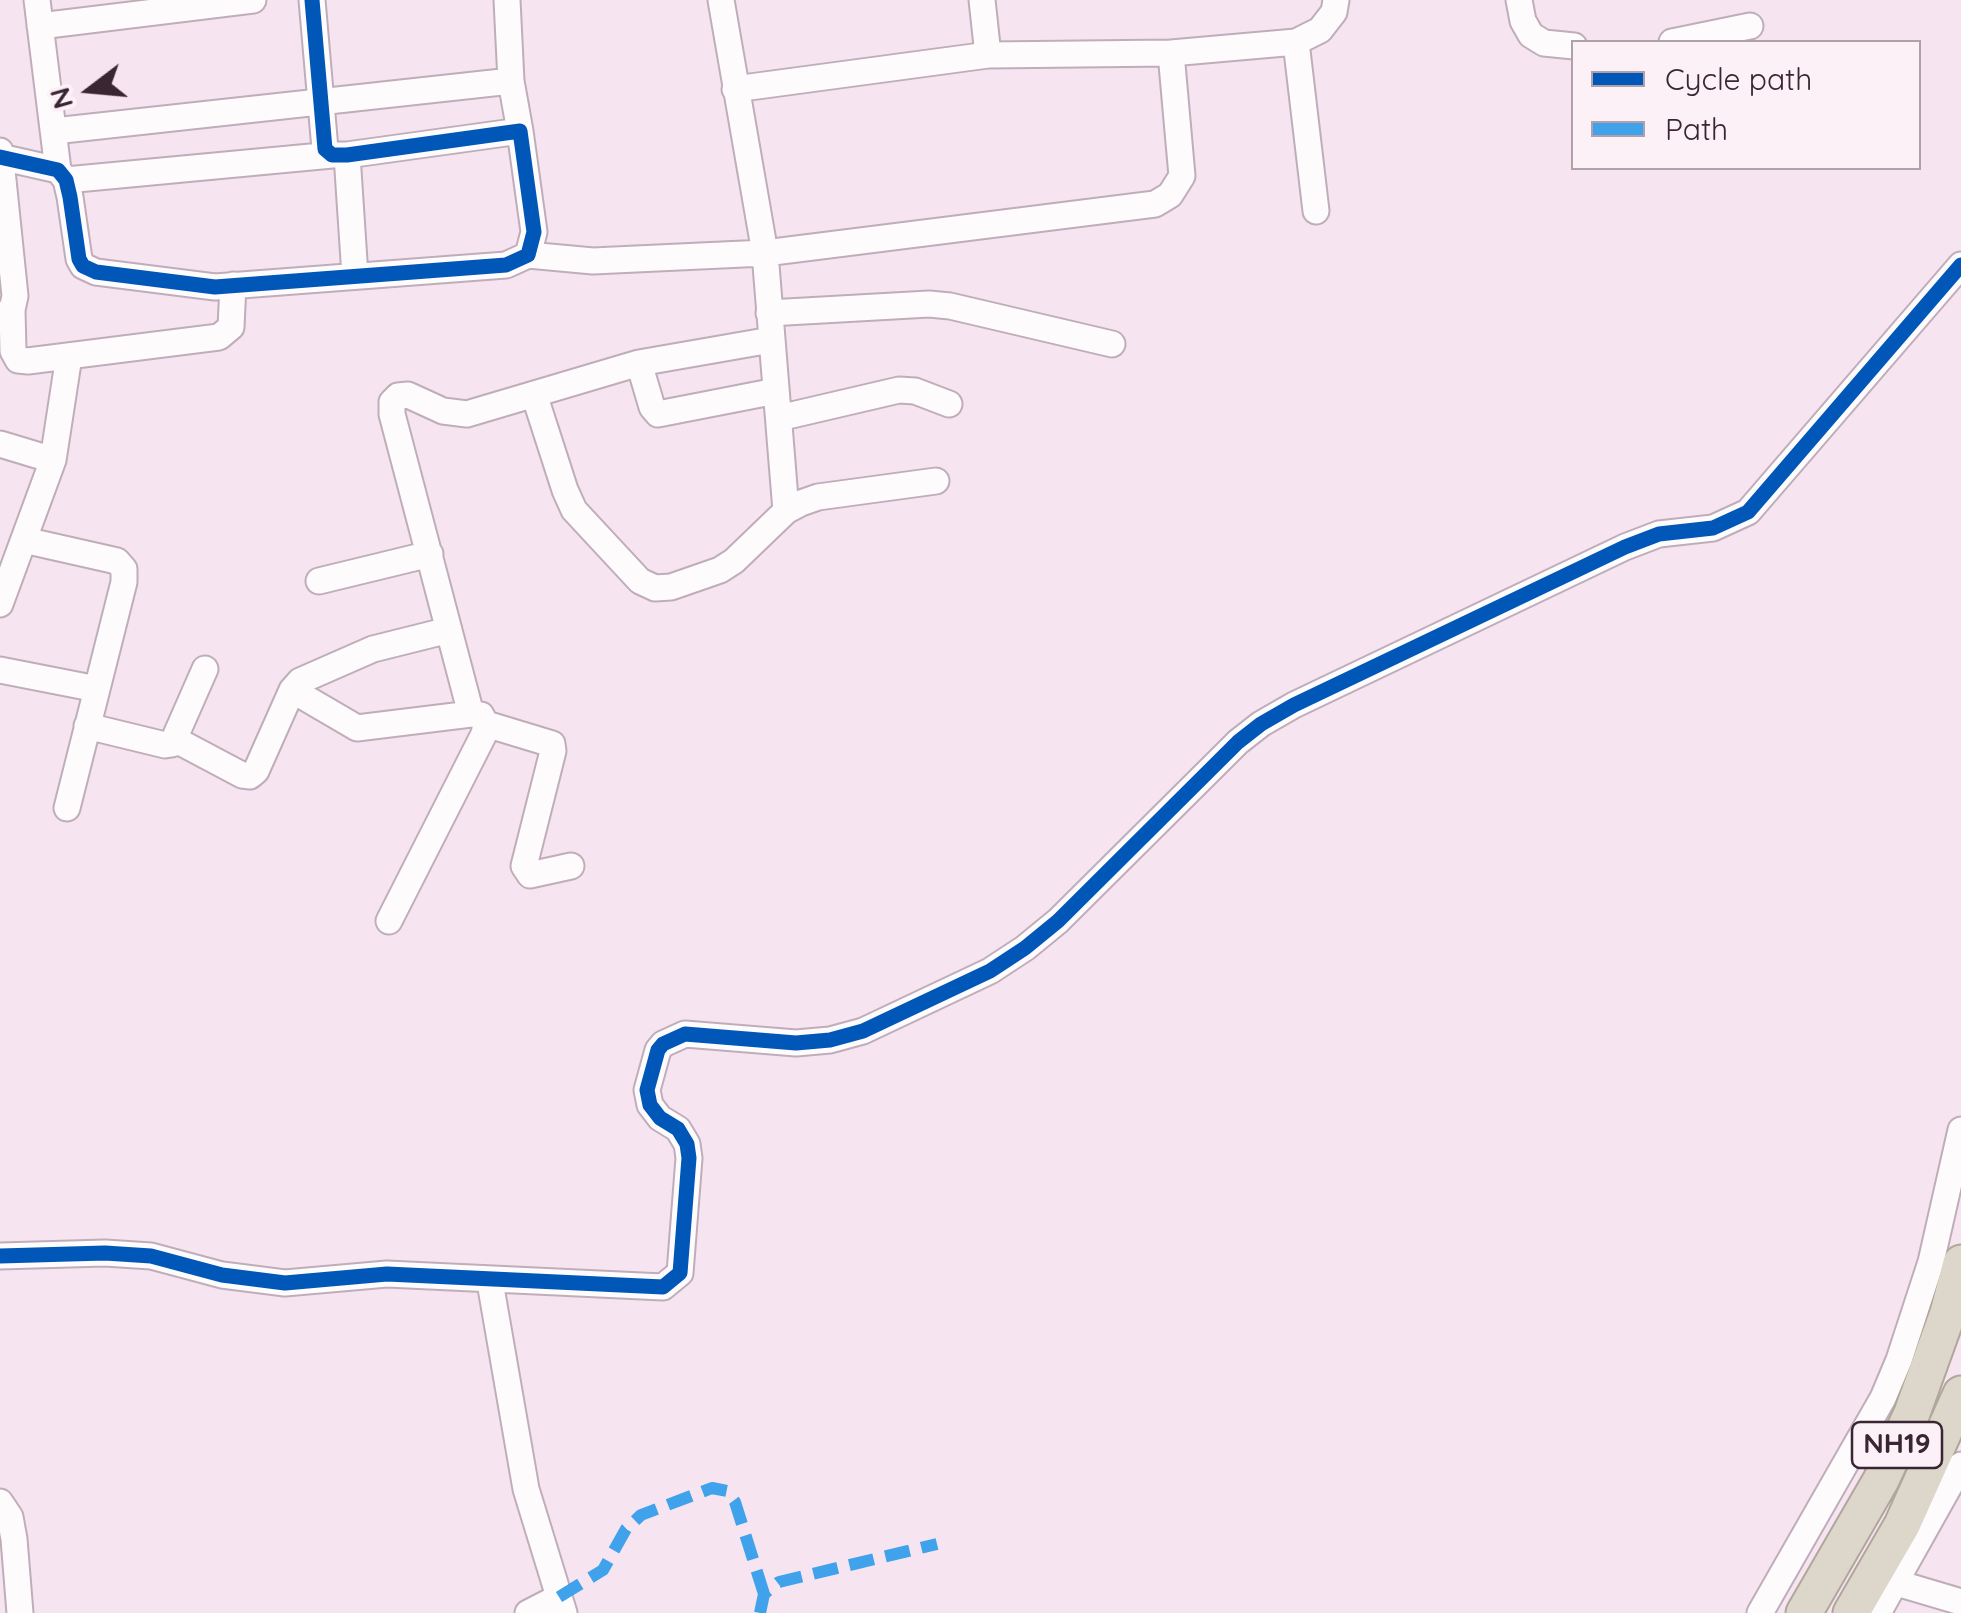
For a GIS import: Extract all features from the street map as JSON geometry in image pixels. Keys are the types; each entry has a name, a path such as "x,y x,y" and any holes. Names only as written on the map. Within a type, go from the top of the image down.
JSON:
{"highway":[{"name":"NH19","path":"1804,1613 1881,1480 1912,1413 1948,1313 1961,1263"},
{"name":"NH19","path":"1851,1613 1902,1525 1961,1394"}],"street":[{"path":"37,0 54,131 76,249 83,266 96,272 192,287 506,265 528,255 593,261 765,253 1155,204 1170,195 1182,176 1171,53"},
{"path":"40,26 253,0"},
{"path":"312,0 325,149 339,155"},
{"path":"507,0 510,81 534,232 528,255"},
{"path":"721,0 765,253 786,510"},
{"path":"982,0 988,56"},
{"path":"735,89 988,56 1171,53 1296,42 1320,30 1334,12 1336,0"},
{"path":"1519,0 1532,35 1544,43 1571,46"},
{"path":"1682,40 1750,26"},
{"path":"1296,42 1316,211"},
{"path":"54,131 510,81"},
{"path":"233,286 231,327 219,337 18,360 6,313 15,296 0,155 62,175 339,155 520,131"},
{"path":"339,155 354,276"},
{"path":"0,1256 151,1256 222,1275 286,1283 387,1274 655,1289 670,1284 680,1273 689,1158 678,1129 660,1118 650,1105 647,1090 663,1044 685,1034 796,1043 830,1040 863,1031 990,971 1058,920 1238,742 1261,724 1624,547 1659,534 1713,528 1748,512 1961,266"},
{"path":"769,313 929,304 1112,344"},
{"path":"389,920 484,734 448,630 392,402 398,396 408,395 454,415 639,363 771,340"},
{"path":"0,604 52,460 60,430 69,356"},
{"path":"639,363 652,407 658,414 776,390"},
{"path":"779,418 899,390 915,391 949,404"},
{"path":"534,394 574,510 640,581 654,588 671,587 720,570 734,562 786,510 818,497 936,481"},
{"path":"0,444 52,460"},
{"path":"24,540 118,561 124,569 124,582 67,808"},
{"path":"319,581 430,554"},
{"path":"176,740 250,776 256,772 292,690 311,674 373,649 448,630"},
{"path":"88,726 165,746 176,740 205,669"},
{"path":"0,670 97,689"},
{"path":"292,690 357,728 479,719 552,744 554,752 524,866 530,875 571,866"},
{"path":"1760,1613 1884,1398 1900,1360 1931,1262 1961,1130"},
{"path":"490,1282 526,1488 561,1605 528,1613"},
{"path":"1878,1613 1961,1465"},
{"path":"0,1502 10,1517 14,1539 20,1613"},
{"path":"1897,1582 1961,1602"}],"marked path":[{"path":"559,1597 603,1570 626,1529 641,1515 712,1488 727,1491 735,1502 764,1594"},
{"path":"760,1613 764,1594 779,1582 937,1544"}],"cycle path":[{"path":"0,157 58,170 66,180 79,259 83,266 96,272 215,287 506,265 528,255 534,232 520,131 347,155 332,155 325,149 312,0"},
{"path":"0,1256 151,1256 222,1275 285,1283 387,1274 663,1287 680,1273 689,1158 687,1144 678,1129 660,1118 650,1105 647,1090 663,1044 685,1034 796,1043 830,1040 863,1031 990,971 1058,921 1238,742 1261,724 1625,547 1659,534 1713,528 1748,512 1961,265"}]}
